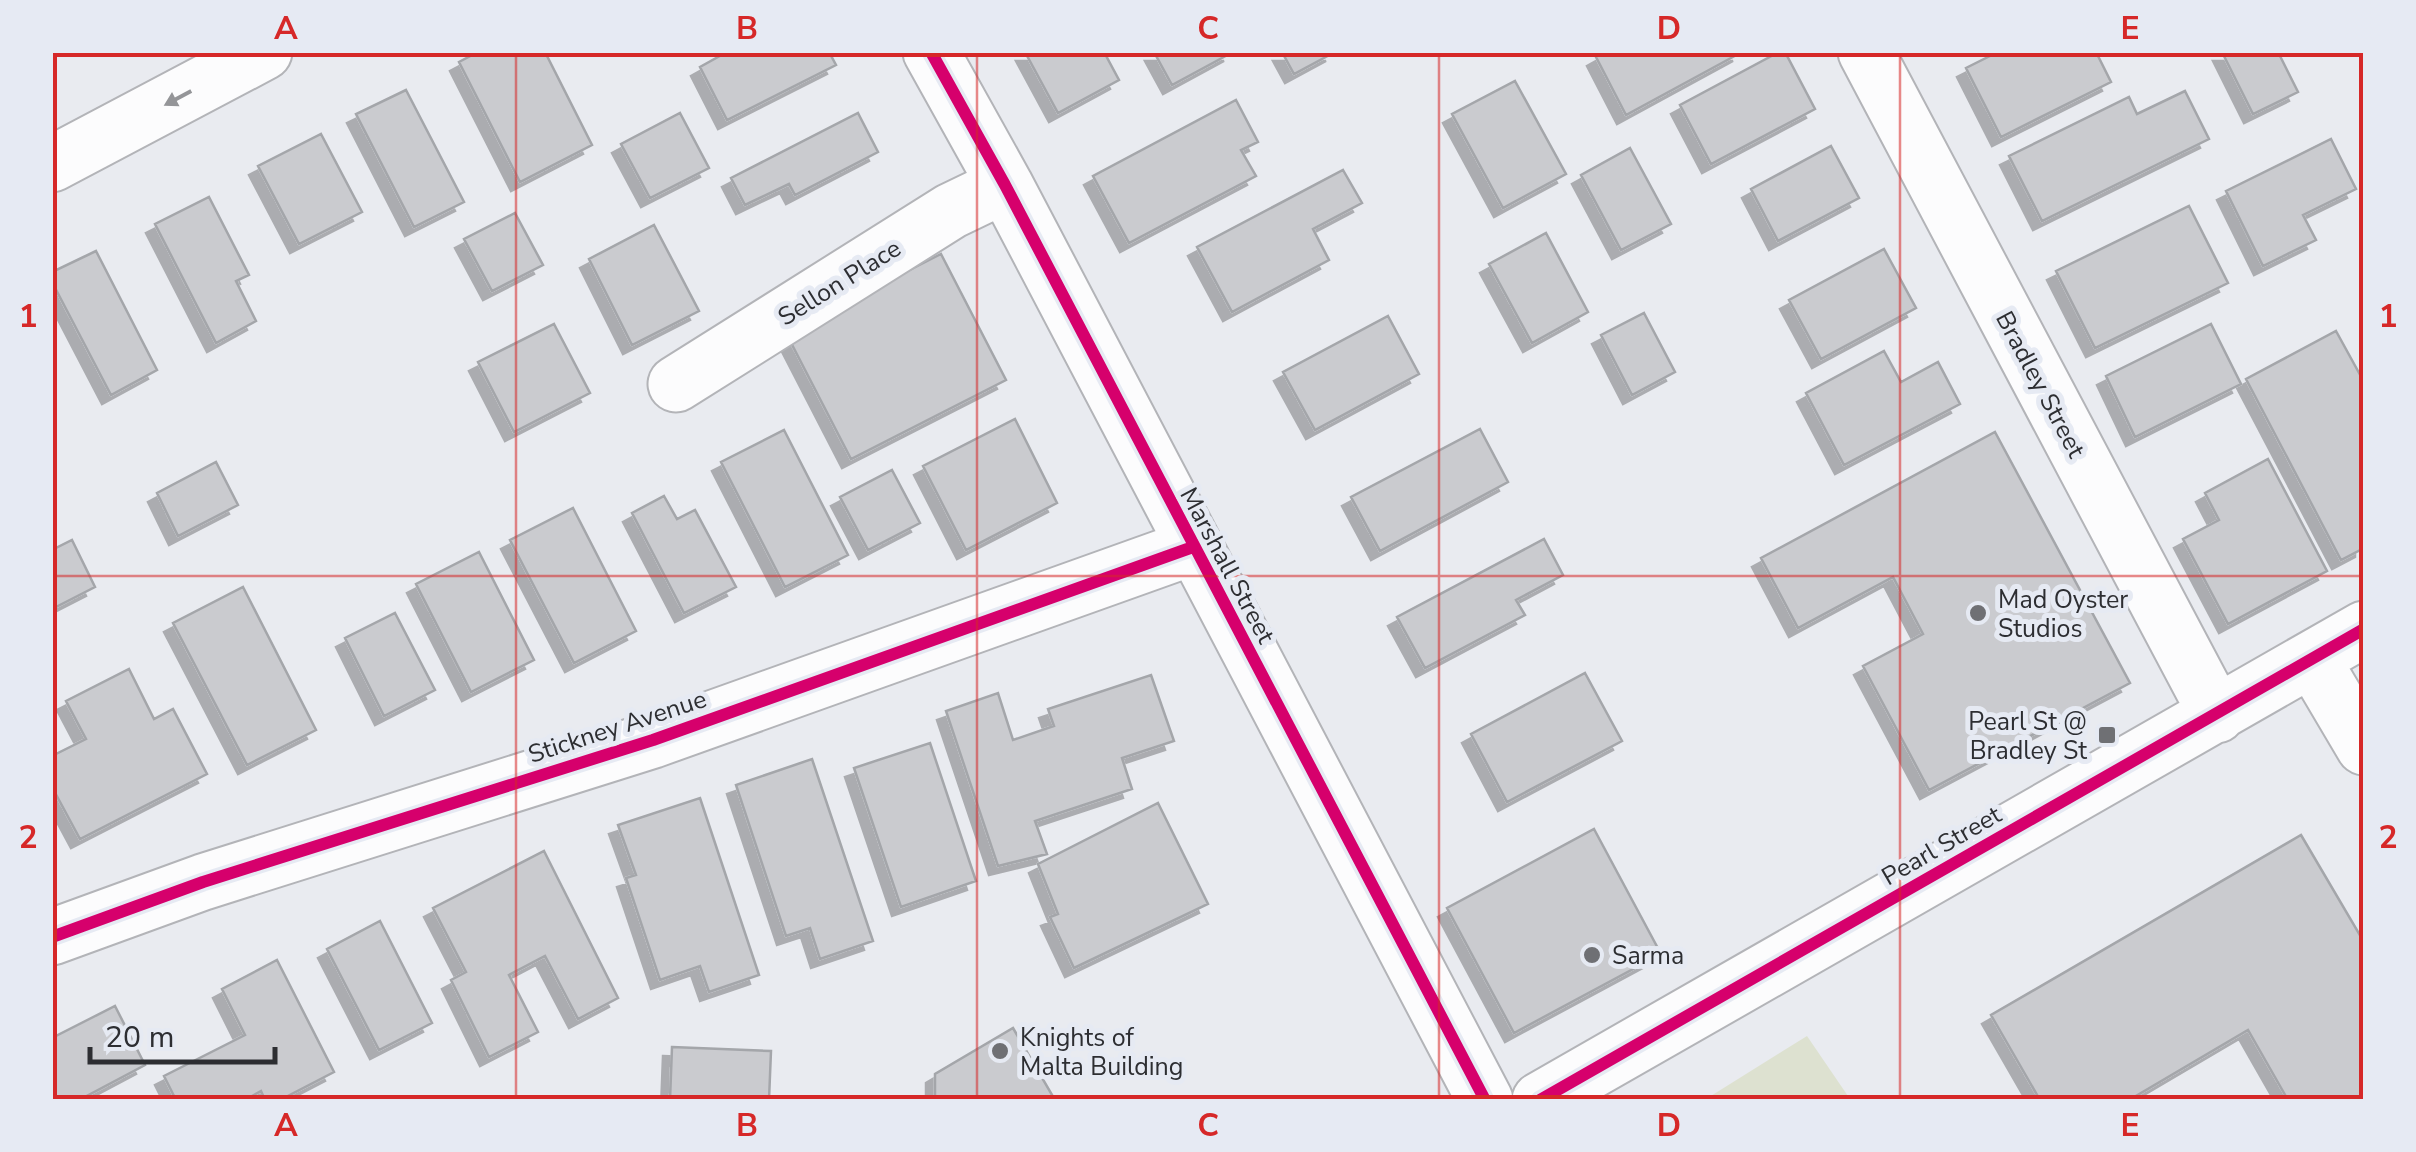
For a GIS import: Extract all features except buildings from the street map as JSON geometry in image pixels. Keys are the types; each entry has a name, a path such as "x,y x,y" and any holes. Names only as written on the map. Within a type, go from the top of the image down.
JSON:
{"street":[{"path":"52,164 264,52"},
{"name":"Marshall Street","path":"931,52 1485,1100"},
{"name":"Bradley Street","path":"1866,52 2216,714"},
{"name":"Sellon Place","path":"676,384 950,211 1004,185"},
{"name":"Stickney Avenue","path":"52,937 203,882 652,740 1193,548"},
{"name":"Pearl Street","path":"1540,1100 2364,629"},
{"path":"2312,660 2364,746"}],"green space":[{"path":"1807,1036 1850,1099 1706,1099"}],"cycle path":[{"path":"931,52 1005,185 1485,1100"},
{"path":"52,937 203,882 653,740 1193,547"},
{"path":"1540,1100 2364,629"}],"place":[{"name":"Mad Oyster Studios","path":"1978,613"},
{"name":"Pearl St @ Bradley St","path":"2107,735"},
{"name":"Sarma","path":"1592,955"},
{"name":"Knights of Malta Building","path":"1000,1051"}]}
